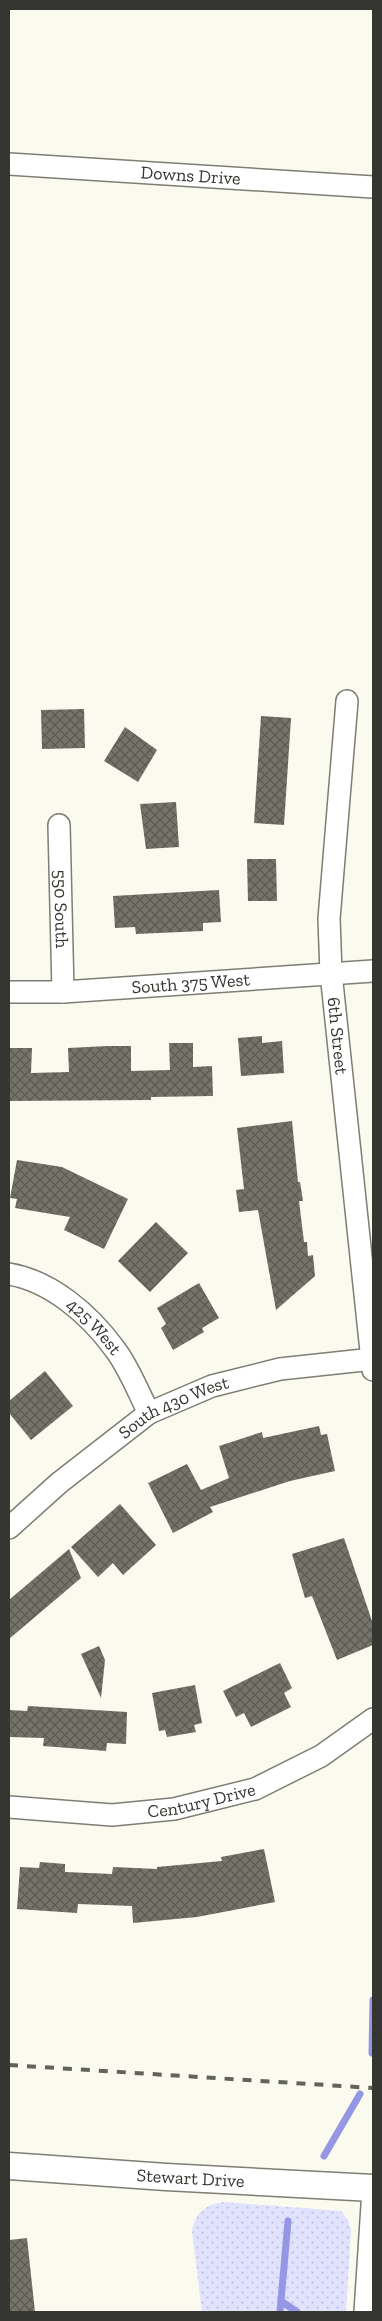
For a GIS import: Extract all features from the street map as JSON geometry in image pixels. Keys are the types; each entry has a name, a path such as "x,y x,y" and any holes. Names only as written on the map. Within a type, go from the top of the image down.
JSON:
{"street":[{"name":"Downs Drive","path":"9,164 373,187"},
{"name":"6th Street","path":"347,702 329,919 331,973 373,1362"},
{"name":"550 South","path":"59,825 62,992"},
{"name":"South 375 West","path":"9,992 62,992 373,971"},
{"name":"425 West","path":"9,1274 55,1292 87,1317 115,1349 150,1413"},
{"name":"South 430 West","path":"9,1528 60,1483 150,1413 212,1386 280,1369 373,1362"},
{"name":"Century Drive","path":"9,1807 112,1815 183,1806 255,1789 321,1756 373,1719"},
{"name":"Stewart Drive","path":"9,2166 166,2178 373,2189"},
{"path":"364,2312 373,2189"}],"shaded area":[{"path":"224,2202 341,2211 348,2220 351,2230 346,2312 202,2312 192,2231 196,2219 203,2210"}],"building":[{"path":"84,709 85,748 42,749 41,710"},
{"path":"261,716 291,718 284,825 254,823"},
{"path":"125,727 157,750 138,782 104,761"},
{"path":"176,802 179,847 146,849 140,804"},
{"path":"247,859 276,859 277,901 248,901"},
{"path":"219,890 221,922 203,923 203,931 136,934 135,927 115,928 113,896"},
{"path":"262,1036 262,1043 282,1041 284,1073 241,1076 238,1038"},
{"path":"169,1043 193,1043 193,1067 212,1066 213,1096 151,1097 151,1100 9,1101 9,1048 32,1048 31,1073 69,1072 68,1048 108,1046 131,1046 131,1071 170,1070"},
{"path":"292,1121 298,1182 300,1182 303,1201 299,1201 304,1242 307,1242 308,1256 313,1255 315,1276 276,1310 258,1210 239,1212 236,1190 244,1189 237,1128"},
{"path":"17,1160 62,1167 128,1199 104,1249 64,1230 70,1217 15,1208 17,1199 10,1198"},
{"path":"156,1222 188,1253 150,1292 118,1261"},
{"path":"199,1283 219,1318 202,1328 204,1332 173,1350 161,1328 166,1324 157,1308"},
{"path":"45,1371 73,1406 31,1440 9,1413 9,1401"},
{"path":"319,1426 321,1435 327,1434 335,1471 290,1481 210,1507 213,1512 173,1533 148,1483 187,1464 201,1490 229,1478 219,1446 262,1432 263,1438"},
{"path":"120,1504 156,1545 123,1575 113,1563 98,1577 71,1547"},
{"path":"344,1538 373,1624 373,1645 337,1660 312,1596 305,1598 292,1554"},
{"path":"69,1549 81,1578 9,1639 9,1600"},
{"path":"99,1646 105,1660 101,1698 81,1654"},
{"path":"280,1663 292,1688 284,1693 291,1707 251,1727 244,1713 236,1717 223,1691"},
{"path":"195,1685 202,1723 194,1725 196,1732 167,1737 165,1730 159,1731 152,1693"},
{"path":"28,1706 127,1712 126,1744 107,1743 106,1751 43,1746 44,1738 9,1737 9,1710 27,1711"},
{"path":"264,1849 275,1902 197,1917 133,1923 132,1906 78,1904 77,1913 17,1909 20,1867 39,1868 40,1862 65,1864 65,1872 112,1874 113,1867 157,1869 157,1867 222,1861 221,1857"},
{"path":"27,2238 35,2312 9,2312 9,2240"}],"waterway":[{"path":"372,2053 373,2000"},
{"path":"324,2156 360,2094"},
{"path":"280,2312 288,2221"},
{"path":"281,2301 297,2312"}],"railway":[{"path":"9,2065 373,2088"}]}
